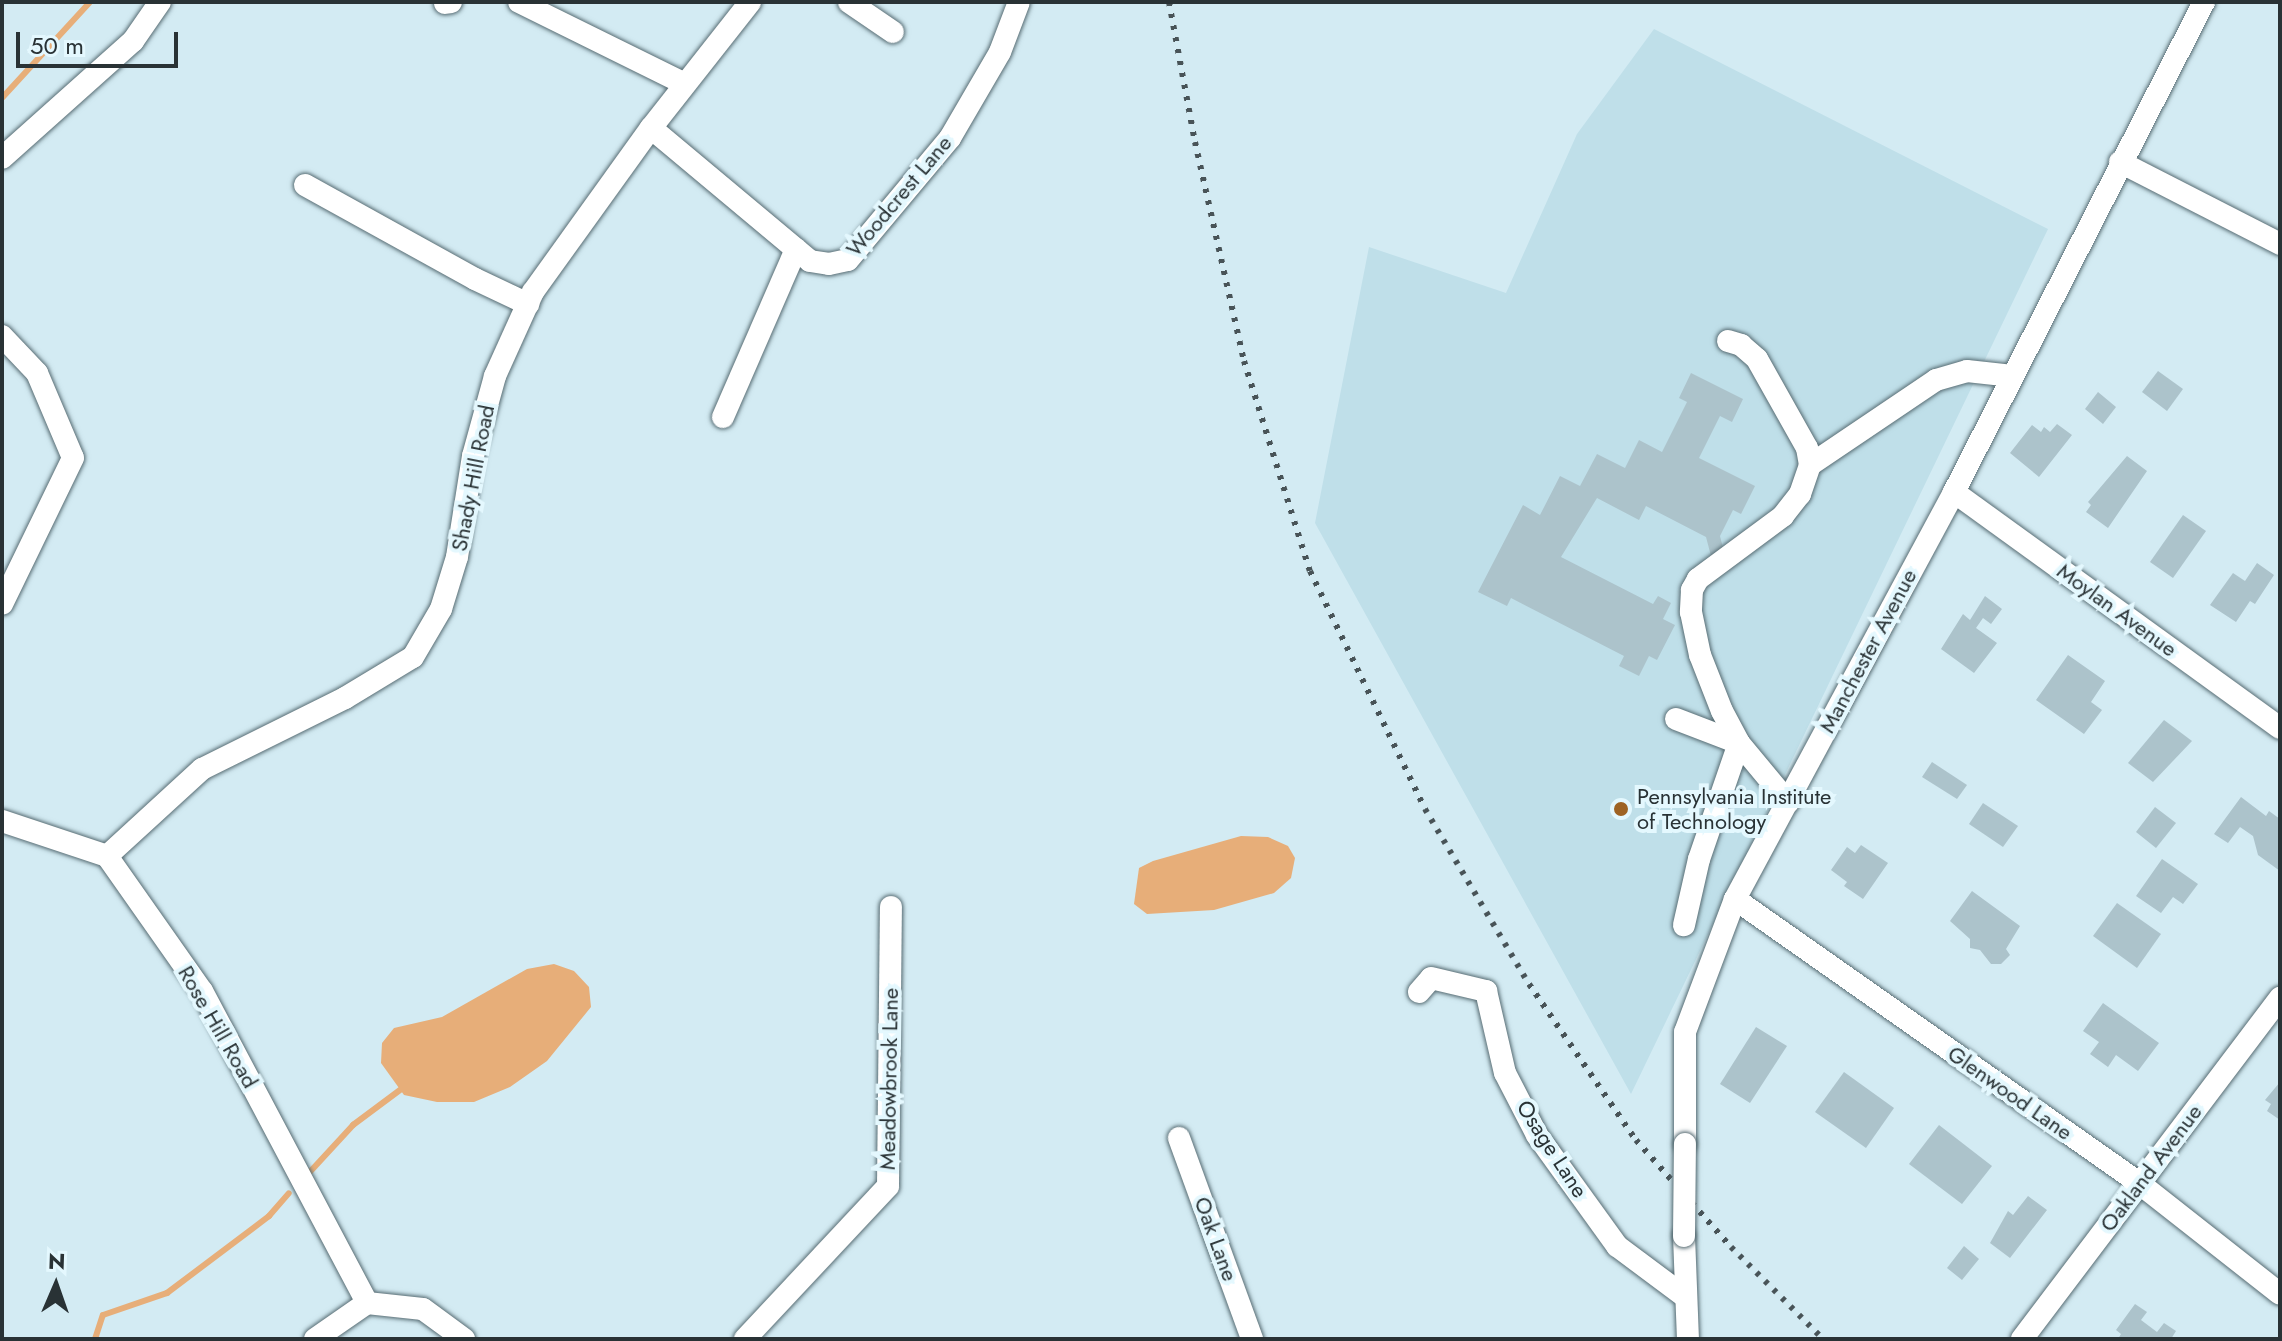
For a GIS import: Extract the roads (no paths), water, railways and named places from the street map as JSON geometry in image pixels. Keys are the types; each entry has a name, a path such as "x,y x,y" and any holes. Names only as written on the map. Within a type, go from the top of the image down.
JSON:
{"street":[{"path":"2,158 133,41 160,2"},
{"path":"445,3 451,2"},
{"path":"519,2 685,84"},
{"name":"Shady Hill Road","path":"107,856 202,769 345,698 413,657 441,609 457,557 473,456 495,376 528,304 651,128 750,2"},
{"path":"849,2 893,32"},
{"name":"Woodcrest Lane","path":"651,128 810,261 829,264 848,260 950,138 1000,52 1019,2"},
{"name":"Manchester Avenue","path":"1693,1336 1684,1296 1685,1032 1735,899 1954,492 2204,2"},
{"path":"2120,162 2280,244"},
{"path":"305,185 475,279 528,304"},
{"path":"723,417 796,249"},
{"path":"2,336 37,373 73,458 2,604"},
{"path":"1728,341 1741,345 1757,359 1807,448 1810,465 1800,494 1783,516 1749,545 1710,568 1692,590 1691,612 1700,655 1739,743 1788,802"},
{"path":"1810,465 1936,380 1967,371 2013,376"},
{"name":"Moylan Avenue","path":"1954,492 2280,728"},
{"path":"1676,719 1739,743"},
{"path":"1684,925 1699,859 1739,743"},
{"path":"2,821 107,856"},
{"name":"Rose Hill Road","path":"107,856 202,991 367,1303"},
{"name":"Glenwood Lane","path":"1735,899 2139,1183 2280,1294"},
{"name":"Meadowbrook Lane","path":"745,1339 888,1186 891,907"},
{"name":"Osage Lane","path":"1419,992 1431,978 1486,991 1505,1073 1537,1135 1617,1246 1684,1296"},
{"name":"Oakland Avenue","path":"2022,1339 2280,998"},
{"name":"Oak Lane","path":"1179,1138 1252,1339"},
{"path":"315,1339 367,1303 423,1309 464,1339"}],"waterway":[{"path":"2,98 90,2"},
{"path":"308,1174 353,1125 400,1090"},
{"path":"95,1339 103,1315 167,1293 269,1216 289,1193"}],"railway":[{"path":"1169,2 1195,142 1244,361 1310,571 1425,809 1529,984 1636,1140 1731,1247 1823,1339"}],"place":[{"name":"Pennsylvania Institute of Technology","path":"1621,809"}]}
